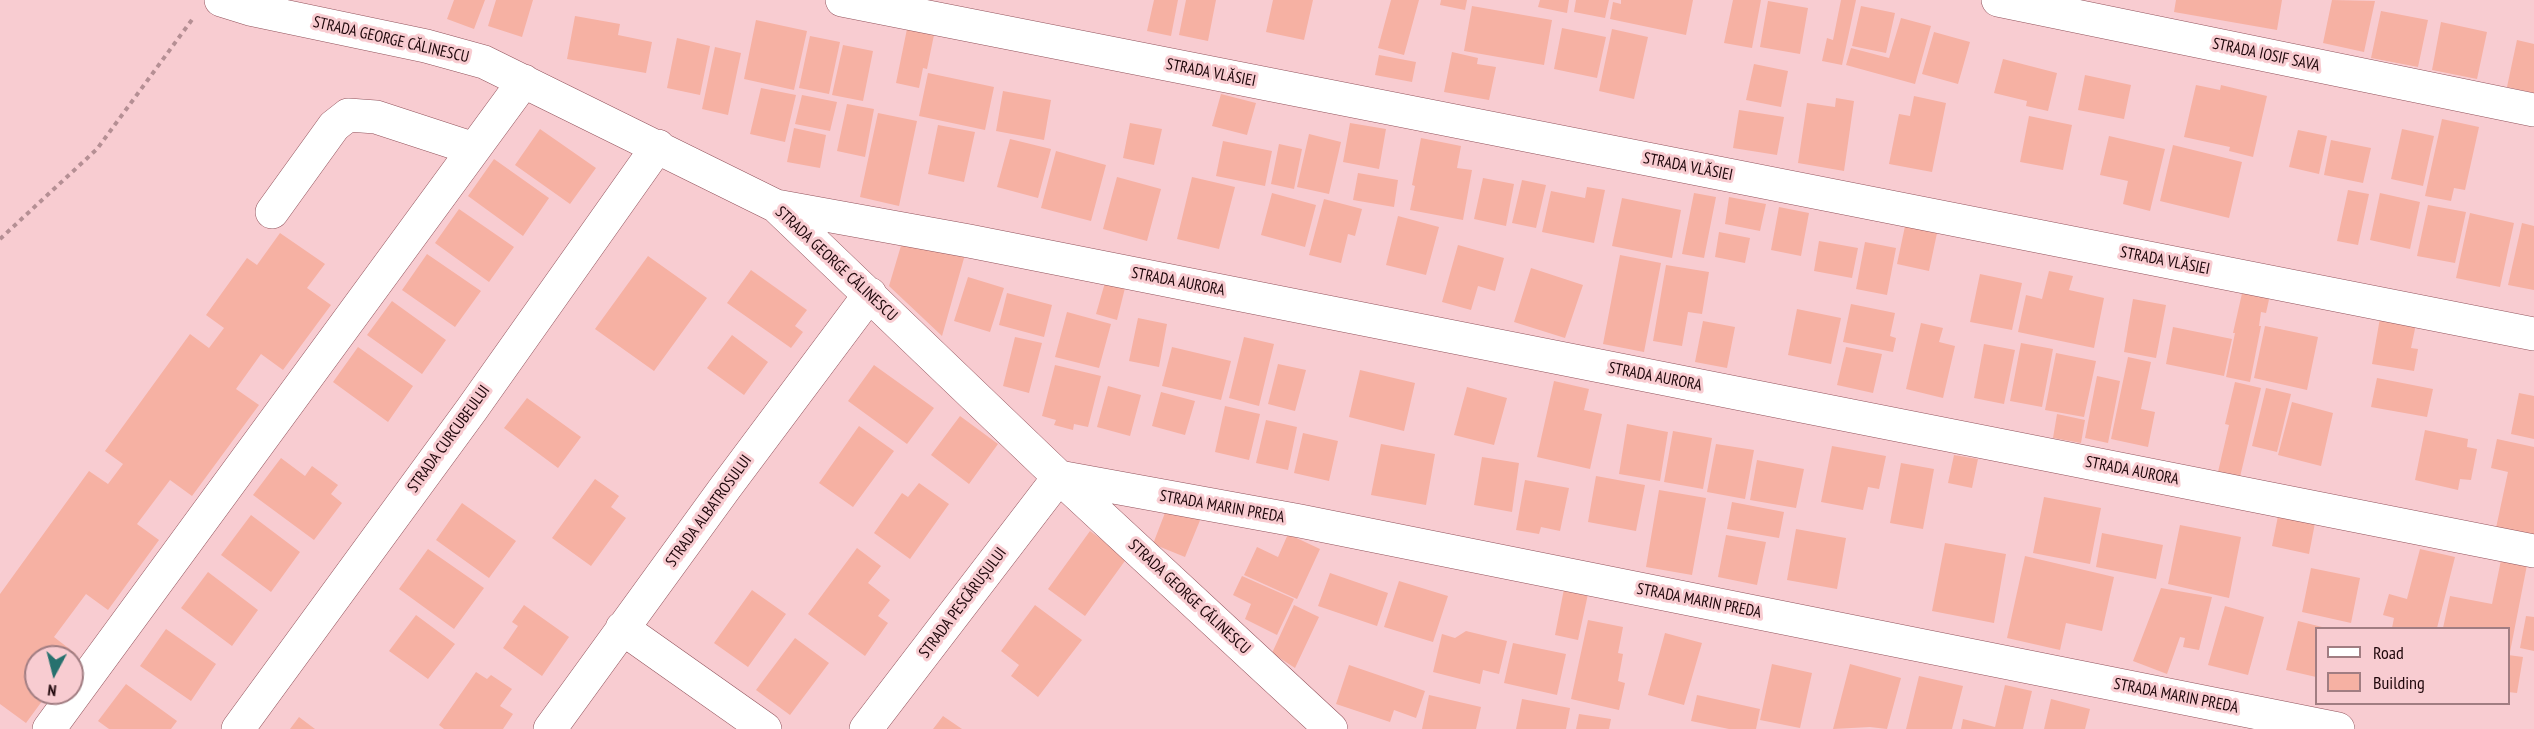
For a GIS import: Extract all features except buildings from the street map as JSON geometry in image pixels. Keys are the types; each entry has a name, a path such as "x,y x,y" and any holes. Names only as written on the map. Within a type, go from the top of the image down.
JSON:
{"street":[{"name":"STRADA VLĂSIEI","path":"842,0 2534,334"},
{"name":"STRADA IOSIF SAVA","path":"1998,0 2534,110"},
{"name":"STRADA GEORGE CĂLINESCU","path":"211,5 250,9 460,54 484,62 776,206 1059,477 1331,729"},
{"path":"49,729 524,81"},
{"path":"272,212 334,126 348,115 376,117 474,149"},
{"name":"STRADA CURCUBEULUI","path":"238,729 465,418 658,146"},
{"name":"STRADA AURORA","path":"776,206 969,241 2534,551"},
{"name":"STRADA ALBATROSULUI","path":"550,729 622,628 870,294"},
{"name":"STRADA PESCĂRUȘULUI","path":"866,729 1059,477"},
{"name":"STRADA MARIN PREDA","path":"1059,477 1300,521 2338,729"},
{"path":"622,628 765,729"}],"path":[{"path":"0,239 97,149 211,5"}]}
